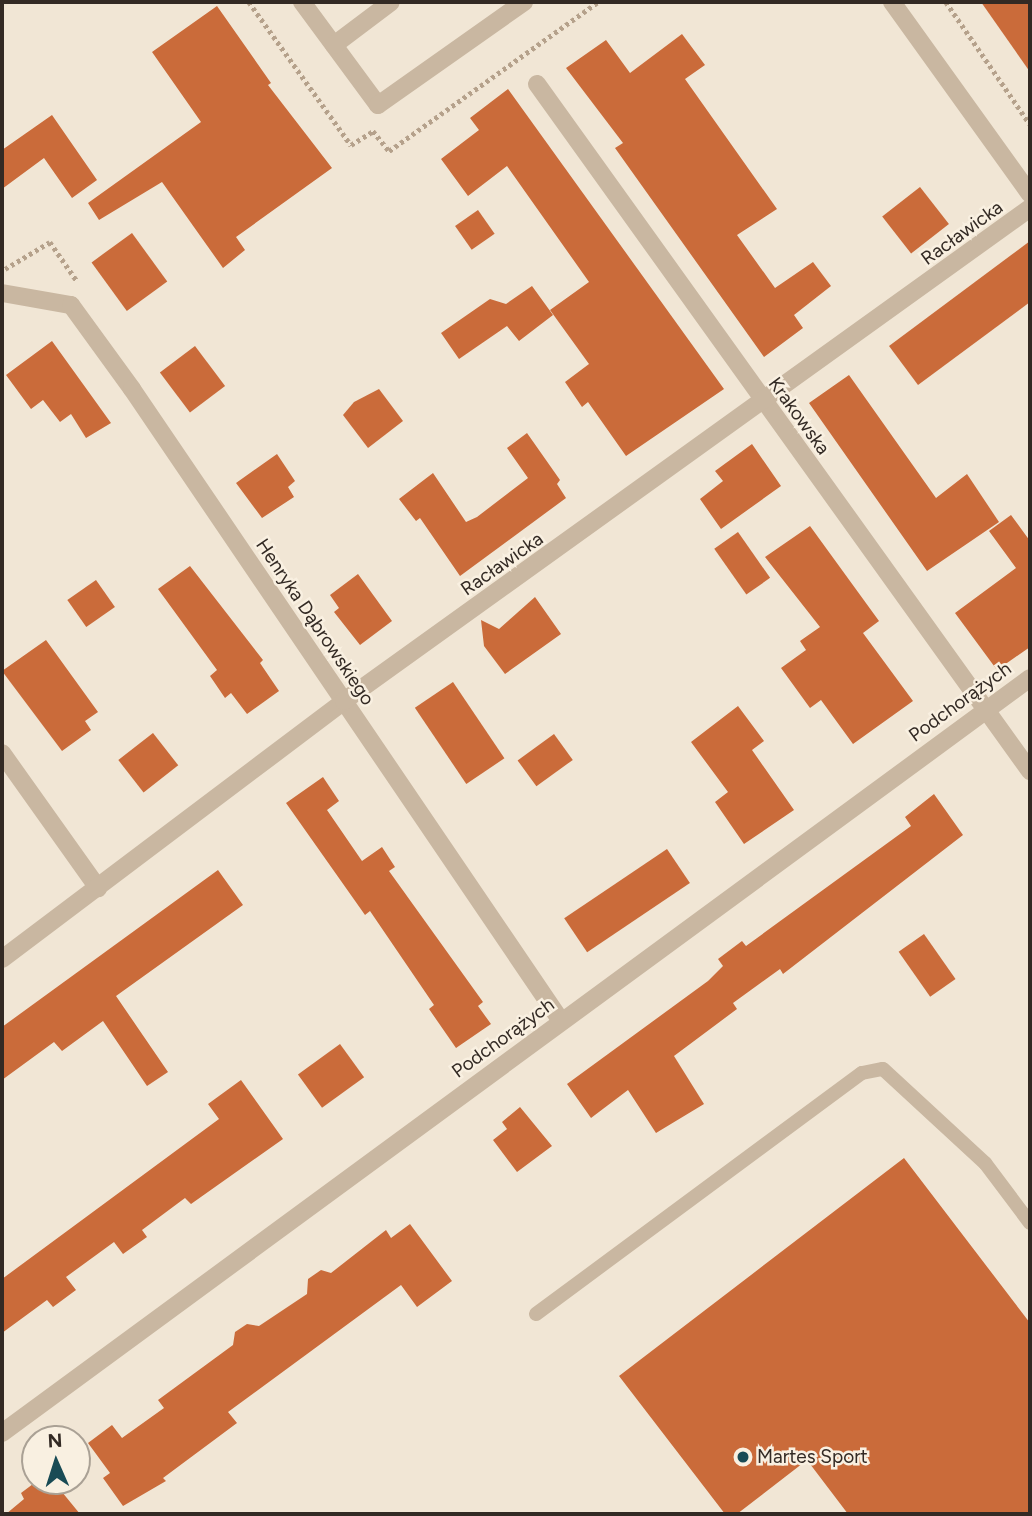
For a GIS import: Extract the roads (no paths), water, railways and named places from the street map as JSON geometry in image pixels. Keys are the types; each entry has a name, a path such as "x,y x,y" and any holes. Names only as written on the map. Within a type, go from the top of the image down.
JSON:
{"street":[{"path":"302,2 378,105 524,2"},
{"path":"334,45 391,2"},
{"path":"892,2 1030,194"},
{"name":"Krakowska","path":"537,83 764,404 1030,771"},
{"name":"Racławicka","path":"2,959 344,701 764,404 1030,208"},
{"name":"Henryka Dąbrowskiego","path":"2,293 71,305 561,1021"},
{"name":"Podchorążych","path":"2,1433 1030,678"},
{"path":"2,753 97,888"}],"lane":[{"path":"536,1314 862,1073 883,1069 985,1163 1030,1223"}],"place":[{"name":"Martes Sport","path":"743,1457"}]}
